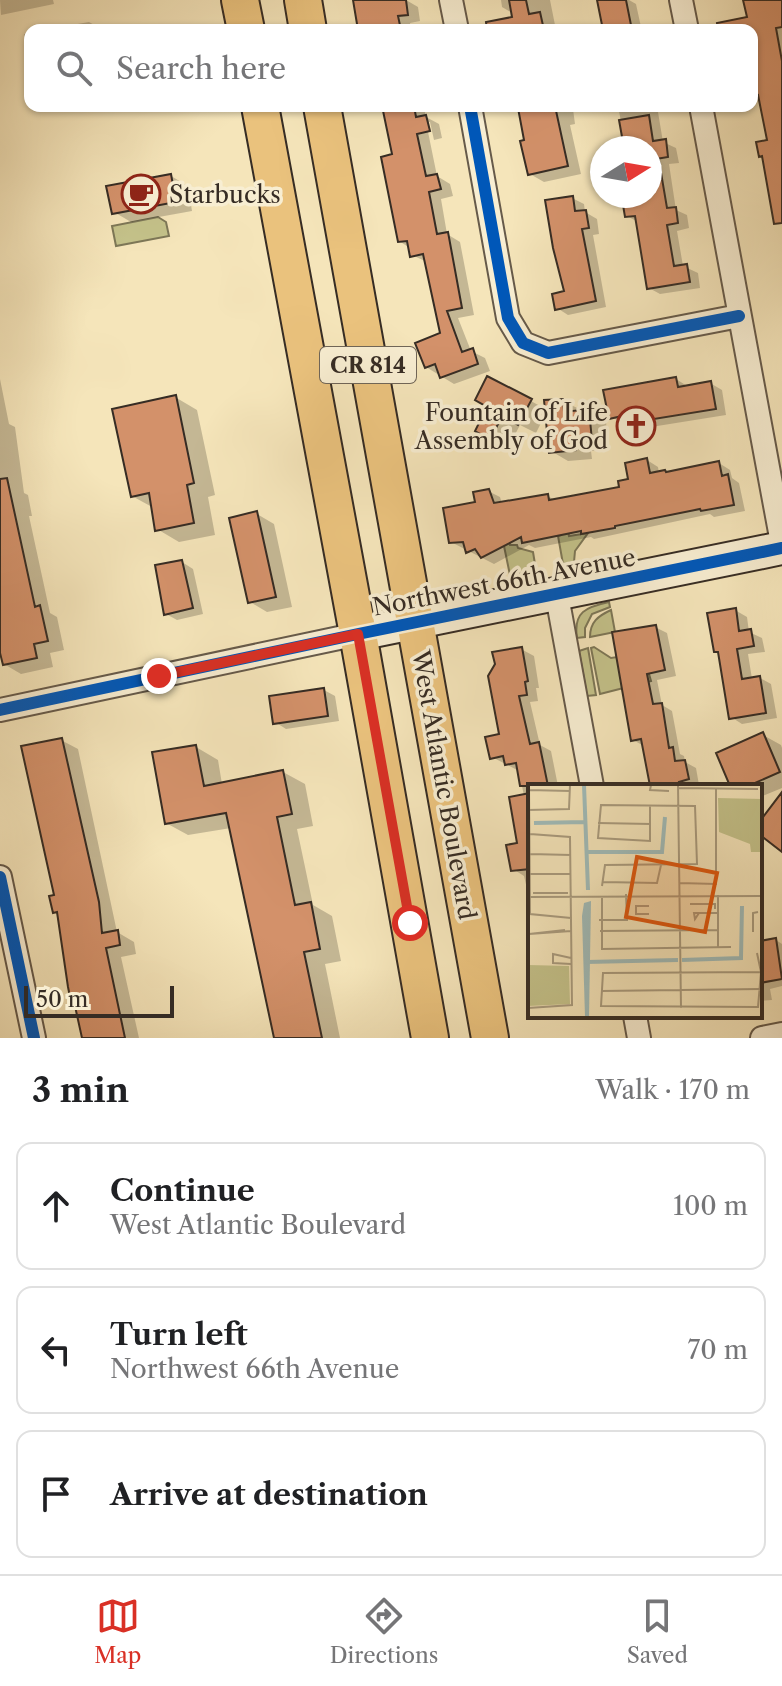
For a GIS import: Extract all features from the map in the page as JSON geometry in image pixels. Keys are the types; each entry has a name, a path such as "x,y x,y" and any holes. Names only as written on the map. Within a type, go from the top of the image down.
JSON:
{"main road":[{"path":"240,0 245,24"},
{"path":"303,0 307,24"},
{"name":"CR 814","path":"261,112 430,1038"},
{"name":"West Atlantic Boulevard","path":"323,112 490,1038"}],"street":[{"path":"451,0 456,24"},
{"path":"681,0 686,24"},
{"path":"471,112 508,318 523,343 548,353 739,316"},
{"path":"702,112 782,546"},
{"name":"Northwest 66th Avenue","path":"0,710 358,634 557,596 782,546"},
{"path":"557,596 592,784"},
{"path":"0,877 34,1038"},
{"path":"635,1018 639,1038"},
{"path":"762,1038 782,1034"}],"shaded area":[{"path":"158,217 166,222 169,236 116,246 112,226"},
{"path":"563,508 569,536 588,533 575,551 574,562 563,564 558,536 561,535"},
{"path":"504,516 510,545 533,552 536,570 510,575 498,517"},
{"path":"609,602 610,607 592,614 585,628 585,637 577,638 577,622 583,612"},
{"path":"611,610 615,632 590,637 596,620"},
{"path":"588,648 596,695 587,696 579,651"},
{"path":"591,648 611,658 617,657 625,679 649,674 651,681 600,694"}],"building":[{"path":"353,0 406,0 408,15 398,16 400,24 357,24"},
{"path":"509,0 526,0 529,14 540,12 543,24 486,24 512,17"},
{"path":"597,0 626,0 631,24 602,24"},
{"path":"743,0 782,0 782,27 776,28 782,61 782,223 774,224 762,156 759,157 756,142 767,140 758,95 758,24 717,24 747,17"},
{"path":"383,112 415,112 416,117 426,115 430,131 417,134 426,176 437,174 441,189 429,192 437,234 448,232 462,308 447,311 462,352 473,348 478,364 440,378 435,364 425,368 415,343 440,333 423,254 410,257 407,241 398,242 381,157 392,154"},
{"path":"519,112 556,112 568,166 528,175 520,141 524,140"},
{"path":"649,115 652,136 622,136 619,120"},
{"path":"666,139 668,157 662,158 662,140"},
{"name":"Starbucks","path":"171,174 176,202 112,214 106,186"},
{"path":"662,179 667,208 676,207 678,223 667,225 674,266 687,264 690,282 647,289 635,216 625,217 624,208 662,208"},
{"path":"573,196 575,211 586,210 589,228 582,229 596,301 555,310 552,294 564,291 545,200"},
{"path":"487,376 532,399 518,425 502,416 490,440 475,431 487,407 475,400"},
{"path":"676,377 678,387 711,381 716,409 641,421 642,428 625,431 622,416 609,419 603,390"},
{"path":"176,395 194,483 187,485 194,523 155,531 149,493 131,497 112,409"},
{"path":"563,399 564,412 589,409 592,441 575,442 576,450 549,453 544,400"},
{"path":"647,458 650,473 719,461 722,476 728,474 734,505 522,543 521,537 481,558 475,549 466,553 463,542 449,543 443,508 475,502 473,492 489,489 494,503 548,494 549,500 619,487 618,481 628,479 625,463"},
{"path":"7,478 35,607 40,605 48,641 34,644 37,658 3,665 0,653 0,479"},
{"path":"257,511 276,597 248,603 229,518"},
{"path":"182,560 193,608 164,615 155,565"},
{"path":"736,608 739,631 751,629 754,646 737,649 742,679 760,676 766,713 729,719 718,652 714,652 707,613"},
{"path":"656,625 665,670 647,674 653,704 662,703 669,748 673,747 675,761 685,760 689,779 680,784 650,784 641,739 631,741 612,632"},
{"path":"522,647 528,681 525,682 527,695 519,696 530,744 539,742 548,784 520,786 516,763 505,765 503,756 490,759 485,737 499,734 488,676 495,664 492,652"},
{"path":"324,688 328,716 273,724 269,696"},
{"path":"763,732 780,772 753,784 729,784 716,753"},
{"path":"62,738 99,902 102,933 118,930 120,945 106,948 125,1038 82,1038 73,997 70,997 57,912 53,913 49,896 54,895 21,746"},
{"path":"196,745 204,786 283,770 292,814 277,817 295,905 311,902 320,949 304,952 322,1038 274,1038 226,813 165,824 152,752"},
{"path":"782,792 782,852 762,837 762,818"},
{"path":"528,793 528,869 511,871 506,845 517,843 509,797"},
{"path":"776,938 782,979 762,983 762,941"}],"cycle path":[{"path":"471,112 508,318 523,343 548,353 739,316"},
{"path":"0,710 782,548"},
{"path":"0,877 34,1038"}],"place":[{"name":"Starbucks","path":"141,194"},
{"name":"Fountain of Life Assembly of God","path":"636,426"}],"route":[{"path":"159,676 358,634 410,923"}]}
